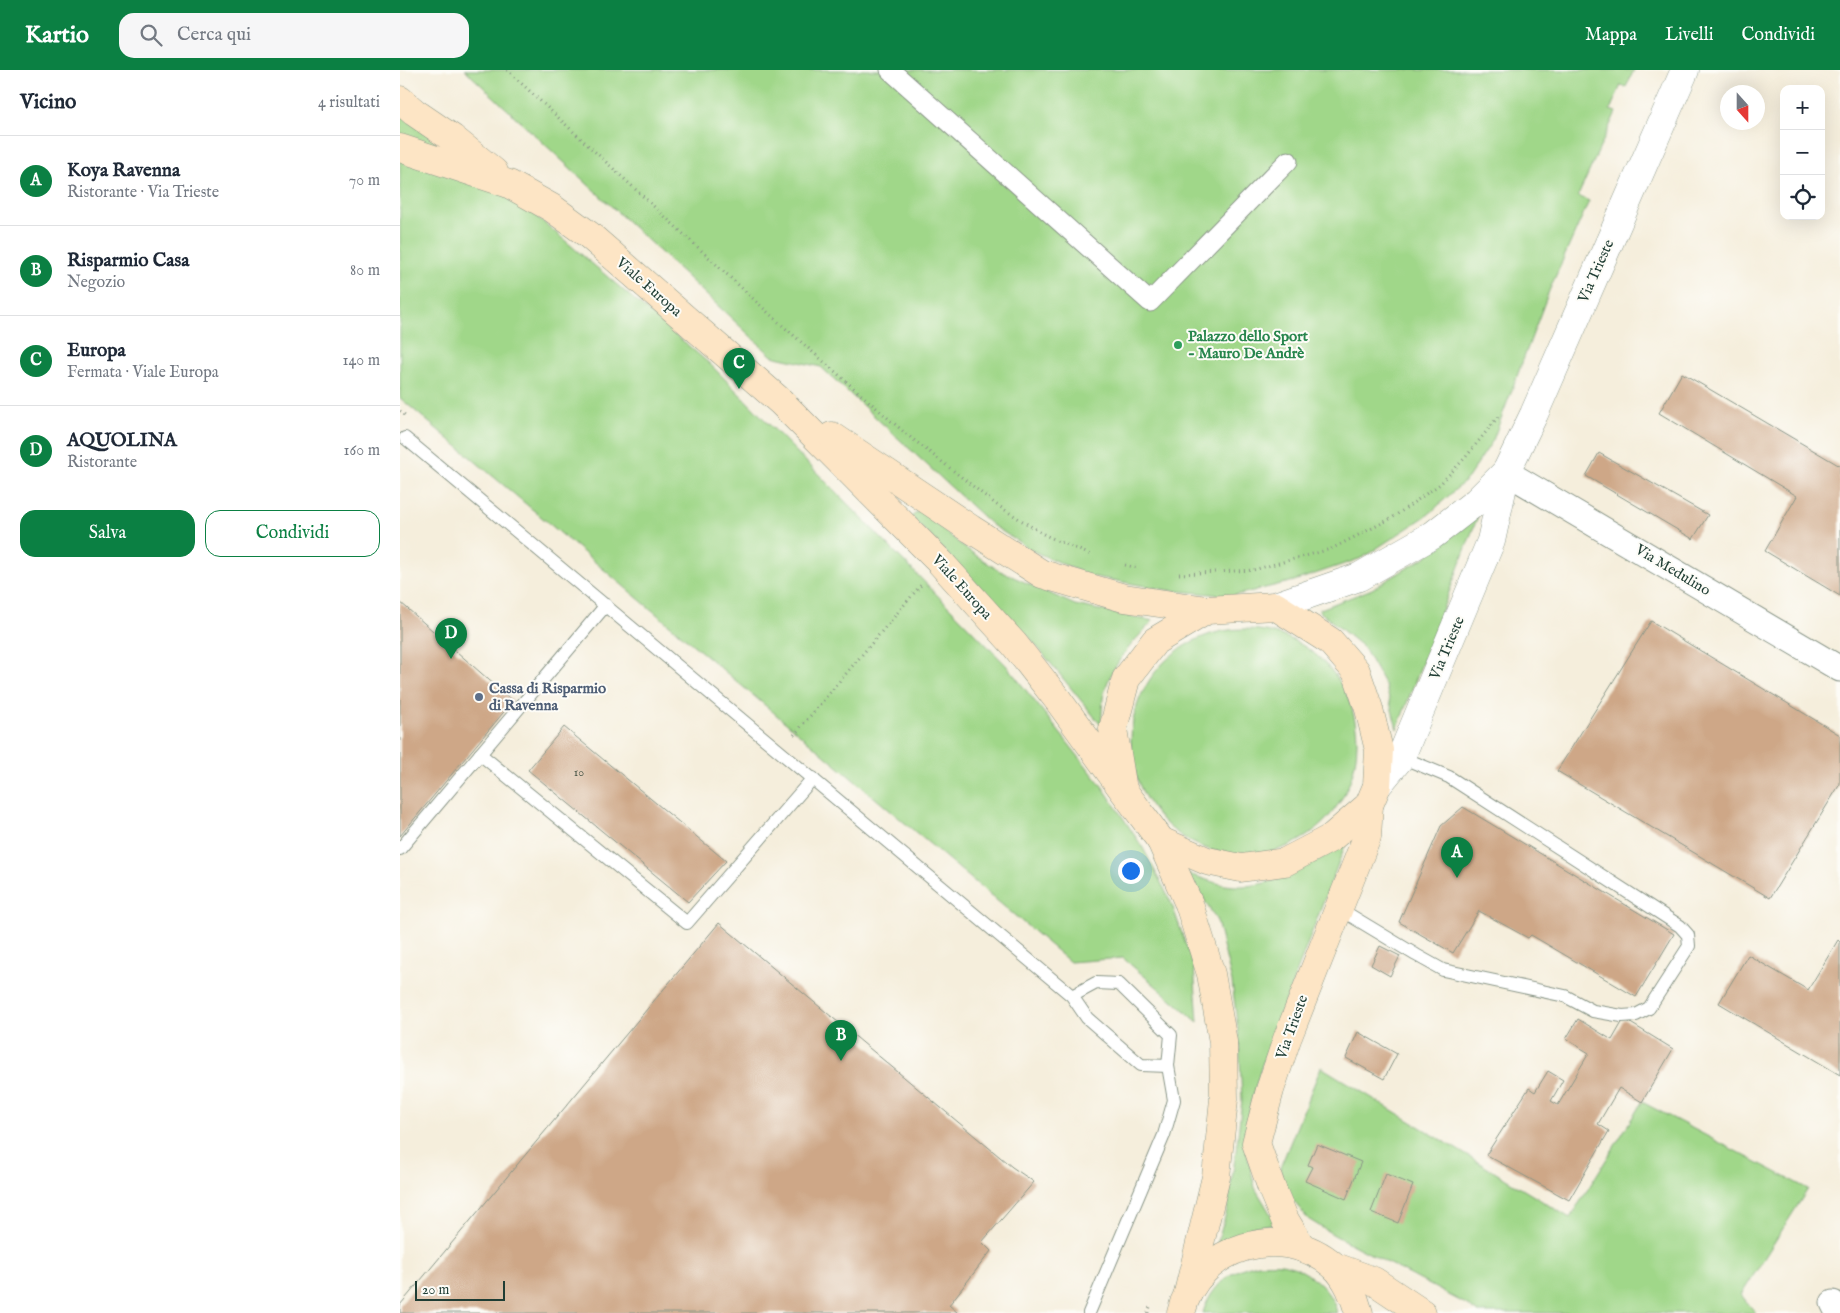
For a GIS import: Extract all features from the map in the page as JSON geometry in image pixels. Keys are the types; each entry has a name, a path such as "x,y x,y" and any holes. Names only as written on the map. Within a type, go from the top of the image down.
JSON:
{"main road":[{"name":"Viale Europa","path":"400,100 452,138 509,184 552,208 589,235 781,402 940,562 1014,644 1058,700 1161,841"},
{"name":"Viale Europa","path":"400,148 509,184"},
{"name":"Viale Europa","path":"781,402 1042,574 1124,598 1207,610 1276,606"},
{"path":"1161,841 1207,861 1241,868 1285,862 1331,838 1373,796 1379,750 1369,708 1356,671 1330,641 1276,606"},
{"path":"1123,790 1113,728 1126,679 1155,641 1207,610"},
{"name":"Via Trieste","path":"1302,1248 1285,1220 1256,1143 1270,1090 1287,1039 1367,837 1373,796"},
{"path":"1161,841 1189,904 1211,974 1223,1042 1224,1099 1216,1177 1183,1307"},
{"path":"1183,1307 1204,1271 1225,1255 1249,1245 1276,1242 1302,1248 1336,1267 1374,1281 1422,1313"},
{"path":"1336,1267 1355,1297 1359,1313"}],"street":[{"path":"890,70 1150,302 1288,161"},
{"name":"Via Trieste","path":"1373,796 1401,757 1491,541 1506,472 1534,414 1685,70"},
{"name":"Via Trieste","path":"1276,606 1359,577 1433,535 1477,501 1506,472"},
{"name":"Via Medulino","path":"1506,472 1840,669"}],"lane":[{"path":"405,438 1072,996 1087,1018 1141,1066 1168,1066"},
{"path":"400,849 606,605"},
{"path":"480,754 688,923 813,778"},
{"path":"1338,908 1443,970 1565,996 1594,1010 1622,1016 1636,1015 1650,1008 1689,946 1688,935 1680,926 1449,777 1401,757"},
{"path":"1072,996 1096,983 1119,984 1171,1035 1168,1066 1174,1100 1164,1135 1089,1313"}],"path":[{"path":"507,70 782,325 905,433 997,505 1045,535 1097,558"},
{"path":"1172,575 1253,570 1331,549 1392,518 1440,484 1466,458 1502,410"},
{"path":"971,529 997,505"},
{"path":"780,751 940,562"},
{"path":"1124,565 1143,569"}],"green space":[{"name":"Palazzo dello Sport - Mauro De Andrè","path":"465,70 1634,70 1626,87 1621,85 1610,110 1616,112 1578,196 1589,201 1549,291 1493,440 1468,478 1429,514 1362,558 1294,581 1232,596 1167,590 1090,576 1033,551 992,525 821,367 772,356"},
{"path":"400,116 426,122 711,365 1006,665 1102,786 1143,848 1171,902 1194,968 1198,1022 1123,958 1070,962 400,398"},
{"path":"920,510 965,548 998,570 1075,605 1153,621 1122,656 1110,676 1103,698 1101,725 1030,638 911,517"},
{"path":"1478,516 1397,729 1386,687 1364,648 1318,610 1372,589 1424,558"},
{"path":"1233,629 1255,629 1277,634 1297,642 1324,662 1344,689 1355,720 1357,742 1355,764 1344,795 1324,822 1297,842 1277,850 1255,855 1233,855 1211,850 1191,842 1172,829 1157,814 1144,795 1136,775 1131,753 1131,731 1136,709 1144,689 1157,670 1172,655 1191,642 1211,634"},
{"path":"1346,843 1265,1055 1251,1102 1245,1143 1255,1188 1276,1223 1249,1228 1216,1248 1227,1210 1242,1100 1239,1038 1232,982 1217,921 1188,874 1225,885 1258,884 1289,875 1319,860"},
{"path":"1321,1067 1570,1218 1642,1102 1808,1189 1741,1295 1756,1313 1478,1313 1466,1304 1334,1235 1308,1219 1284,1189 1280,1168"},
{"path":"1258,1264 1281,1264 1308,1274 1330,1296 1337,1313 1203,1313 1211,1295 1229,1275 1240,1269"}],"building":[{"path":"1682,373 1840,466 1840,596 1765,551 1797,496 1659,413"},
{"path":"1599,453 1708,515 1693,539 1586,476"},
{"path":"400,602 513,701 400,836"},
{"path":"1651,621 1840,735 1840,784 1770,898 1557,771"},
{"path":"564,727 726,861 688,902 528,770"},
{"path":"1463,807 1674,934 1636,997 1531,935 1528,938 1479,911 1453,953 1399,922 1441,826"},
{"path":"719,923 1012,1167 1034,1182 982,1242 991,1251 949,1305 958,1313 400,1313 400,1305"},
{"path":"1838,940 1840,942 1840,1075 1719,1003 1748,955 1808,990"},
{"path":"1380,946 1400,956 1390,976 1371,965"},
{"path":"1578,1019 1612,1040 1624,1019 1673,1049 1642,1102 1619,1088 1598,1124 1609,1131 1569,1200 1486,1155 1529,1088 1535,1092 1548,1071 1563,1080 1551,1101 1558,1105 1589,1053 1566,1039"},
{"path":"1358,1032 1397,1054 1384,1079 1346,1058"},
{"path":"1317,1144 1361,1162 1346,1199 1305,1181 1312,1167 1308,1165"},
{"path":"1386,1174 1413,1185 1398,1223 1371,1212"}],"place":[{"name":"Palazzo dello Sport - Mauro De Andrè","path":"1178,345"},
{"name":"Europa","path":"739,389"},
{"name":"AQUOLINA","path":"451,659"},
{"name":"Cassa di Risparmio di Ravenna","path":"479,697"},
{"name":"Koya Ravenna","path":"1457,878"},
{"name":"Risparmio Casa","path":"841,1061"}]}
